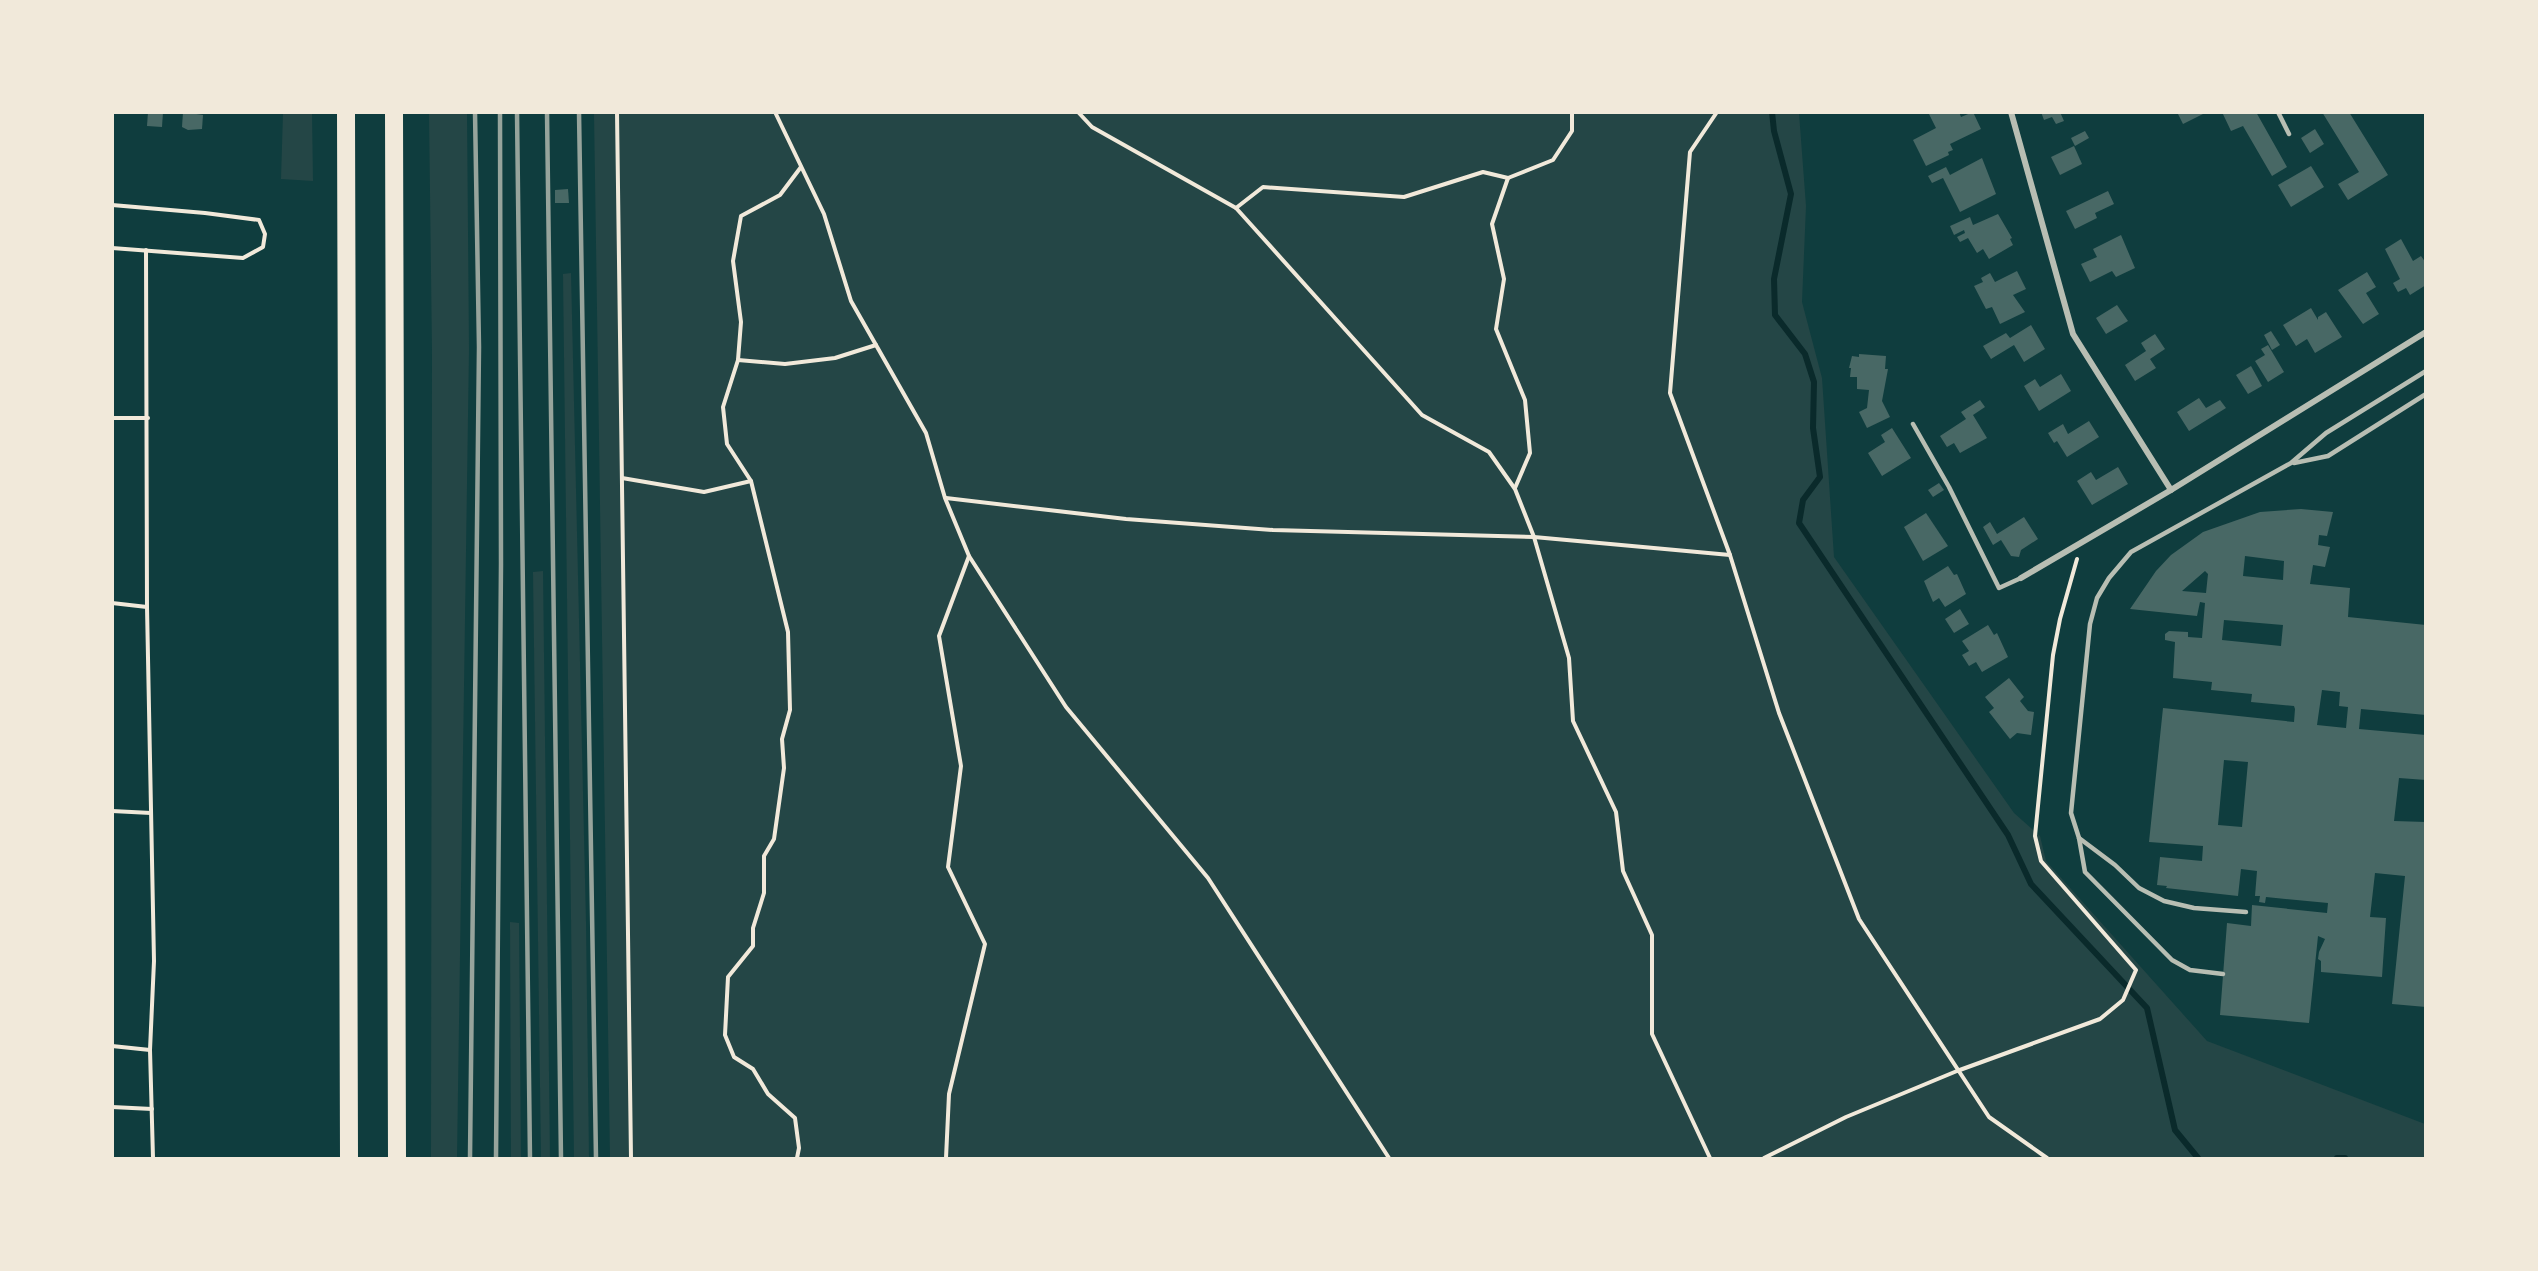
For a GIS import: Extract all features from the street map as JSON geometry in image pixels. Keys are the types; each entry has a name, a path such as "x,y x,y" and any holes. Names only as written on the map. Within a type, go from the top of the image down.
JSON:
{"highway":[{"path":"345,112 349,1158"},
{"path":"394,112 397,1158"}],"street":[{"path":"2011,112 2073,334 2171,490"},
{"path":"2021,578 2171,490 2426,332"}],"lane":[{"path":"2277,112 2289,134"},
{"path":"2223,974 2190,970 2172,960 2085,872 2079,838 2071,813 2090,624 2097,598 2109,578 2131,552 2291,463 2326,434 2426,371"},
{"path":"2291,463 2328,456 2426,394"},
{"path":"1913,424 1949,487 1999,588 2021,578"},
{"path":"2079,838 2115,865 2139,888 2164,901 2194,908 2246,912"}],"path":[{"path":"617,112 631,1158"},
{"path":"775,112 824,214 852,301 926,434 945,498 969,556 1066,708 1208,878 1389,1158"},
{"path":"1078,112 1092,127 1236,208 1422,415 1489,452 1515,489 1534,537 1569,658 1574,721 1616,812 1623,872 1652,934 1652,1034 1710,1158"},
{"path":"1236,208 1263,187 1404,196 1483,172 1508,178 1553,160 1572,131 1572,112"},
{"path":"1716,113 1690,152 1670,393 1730,555 1779,713 1859,919 1989,1117 2047,1158"},
{"path":"797,1158 799,1148 795,1118 768,1094 753,1069 734,1057 725,1035 728,977 753,946 753,928 764,893 764,856 774,838 784,768 782,739 790,710 788,632 751,481 727,444 723,407 738,360 741,322 734,261 741,216 780,195 801,167"},
{"path":"1508,178 1492,224 1504,279 1496,329 1525,400 1530,453 1515,489"},
{"path":"112,205 259,220 265,234 263,247 243,258 112,248"},
{"path":"146,250 147,607 154,961 150,1050 153,1158"},
{"path":"738,360 785,364 835,358 876,345"},
{"path":"112,418 148,418"},
{"path":"622,478 704,492 751,481"},
{"path":"945,498 1126,519 1262,529 1534,537 1730,555"},
{"path":"946,1158 949,1094 985,944 948,867 961,766 939,636 969,556"},
{"path":"112,603 147,607"},
{"path":"112,811 151,813"},
{"path":"1764,1158 1846,1117 1957,1071 2100,1019 2123,1000 2134,974"},
{"path":"112,1046 150,1050"},
{"path":"112,1107 152,1109"}],"shaded area":[{"path":"283,113 312,113 313,181 281,179"},
{"path":"429,113 467,113 469,349 457,1158 431,1158 432,351"},
{"path":"594,113 1799,113 1806,206 1802,302 1822,378 1834,557 2014,813 2040,836 2046,861 2207,1041 2425,1124 2425,1158 610,1158"},
{"path":"571,273 589,1158 574,1158 563,274"},
{"path":"543,571 550,1158 541,1158 533,572"},
{"path":"510,922 519,923 521,1158 511,1158"}],"building":[{"path":"148,112 163,112 162,127 147,126"},
{"path":"183,112 203,115 202,129 188,130 182,127"},
{"path":"1959,112 1961,117 1973,112 1981,129 1950,144 1953,150 1948,152 1949,155 1926,166 1913,140 1936,128 1929,114"},
{"path":"2041,112 2060,112 2064,121 2056,124 2052,117 2044,120"},
{"path":"2177,112 2207,112 2183,124"},
{"path":"2222,112 2256,112 2287,167 2272,176 2243,126 2231,131"},
{"path":"2322,112 2349,112 2388,175 2348,200 2338,184 2359,172"},
{"path":"2315,129 2324,144 2310,153 2301,138"},
{"path":"2085,131 2089,138 2075,146 2071,138"},
{"path":"2074,146 2082,164 2060,175 2051,157"},
{"path":"1982,158 1996,194 1960,212 1943,178 1932,183 1928,176 1946,167 1950,175"},
{"path":"2311,166 2324,187 2291,207 2278,185"},
{"path":"568,189 569,203 555,203 555,190"},
{"path":"2108,191 2114,204 2095,213 2097,218 2075,229 2066,211"},
{"path":"1998,214 2012,238 2010,239 2013,245 1989,259 1983,249 1977,253 1968,238 1960,242 1957,237 1965,233 1964,230 1954,235 1950,226 1970,217 1973,225"},
{"path":"2121,235 2135,268 2116,277 2112,271 2090,282 2081,264 2097,257 2093,249"},
{"path":"2401,239 2413,261 2421,256 2426,263 2426,285 2410,295 2406,288 2398,292 2393,283 2400,279 2385,249"},
{"path":"2017,271 2026,289 2013,295 2025,312 2000,324 1992,307 1986,309 1974,286 1983,282 1981,278 1990,273 1995,282"},
{"path":"2367,272 2376,287 2366,293 2379,314 2363,324 2338,290"},
{"path":"2117,305 2128,321 2106,334 2096,318"},
{"path":"2311,308 2318,320 2318,317 2326,312 2342,337 2315,353 2307,339 2296,346 2283,325"},
{"path":"2031,325 2045,349 2024,362 2014,345 1991,359 1983,346 2006,333 2010,338"},
{"path":"2271,331 2280,345 2272,350 2264,335"},
{"path":"2155,334 2165,349 2150,359 2156,368 2135,381 2125,365 2146,351 2141,343"},
{"path":"2268,345 2284,372 2268,382 2255,361 2265,355 2261,349"},
{"path":"1859,354 1886,356 1885,369 1888,369 1882,401 1890,417 1867,428 1859,412 1867,408 1869,390 1857,389 1857,377 1850,377 1851,368 1849,368 1852,356 1859,357"},
{"path":"2251,366 2262,386 2248,394 2236,375"},
{"path":"2061,374 2071,391 2039,411 2024,386 2035,379 2040,387"},
{"path":"2199,398 2206,408 2220,400 2226,408 2189,431 2177,412"},
{"path":"1980,400 1985,407 1973,415 1987,438 1960,453 1954,443 1947,447 1940,436 1966,419 1961,412"},
{"path":"2089,421 2099,437 2067,457 2057,441 2054,443 2048,433 2063,424 2068,434"},
{"path":"1892,428 1911,458 1882,476 1868,453 1885,442 1881,435"},
{"path":"2118,467 2128,484 2092,505 2077,481 2091,472 2096,480"},
{"path":"1939,483 1944,490 1933,497 1928,490"},
{"path":"2301,509 2333,512 2327,536 2319,535 2318,545 2330,547 2325,567 2313,565 2310,584 2350,588 2348,617 2426,625 2426,715 2361,709 2359,729 2426,735 2426,780 2399,778 2394,821 2426,822 2426,1007 2392,1004 2405,876 2375,873 2370,917 2386,918 2382,977 2321,972 2321,961 2318,959 2325,939 2318,936 2309,1023 2220,1015 2227,923 2251,926 2252,905 2327,913 2328,903 2266,897 2265,903 2259,902 2260,896 2255,896 2257,871 2241,869 2238,896 2157,885 2160,857 2202,861 2203,846 2149,842 2163,708 2294,722 2295,709 2294,706 2251,702 2252,694 2211,690 2212,682 2173,678 2175,642 2165,640 2165,634 2169,631 2188,632 2188,637 2202,638 2205,603 2200,602 2197,616 2130,609 2156,571 2171,555 2203,532 2260,512","holes":["2245,556 2284,561 2283,580 2243,576","2205,571 2208,574 2206,593 2182,591","2224,620 2283,625 2281,646 2222,640","2322,690 2340,692 2339,706 2348,707 2346,728 2317,725","2224,760 2248,762 2242,827 2218,825"]},
{"path":"1926,513 1948,546 1923,561 1904,527"},
{"path":"2024,517 2038,539 2021,550 2019,557 2011,556 2001,540 1993,545 1983,527 1990,522 1997,534"},
{"path":"1948,566 1954,575 1957,574 1966,594 1945,607 1939,598 1933,602 1924,581"},
{"path":"1960,609 1969,624 1954,633 1945,619"},
{"path":"1988,625 1994,635 1997,633 2008,657 1982,672 1976,662 1969,666 1962,655 1969,651 1962,641"},
{"path":"2009,678 2024,697 2020,701 2028,711 2034,712 2031,735 2017,733 2010,739 1989,712 1994,708 1985,697"}],"waterway":[{"path":"1772,112 1774,131 1791,194 1774,279 1775,315 1805,354 1814,382 1813,428 1820,477 1803,500 1799,523 2008,835 2031,884 2147,1008 2175,1130 2198,1158"},
{"path":"2337,1158 2345,1158"}],"railway":[{"path":"470,1158 479,347 475,112"},
{"path":"496,1158 501,564 500,112"},
{"path":"517,112 530,1158"},
{"path":"547,112 561,1158"},
{"path":"579,112 596,1158"}]}
